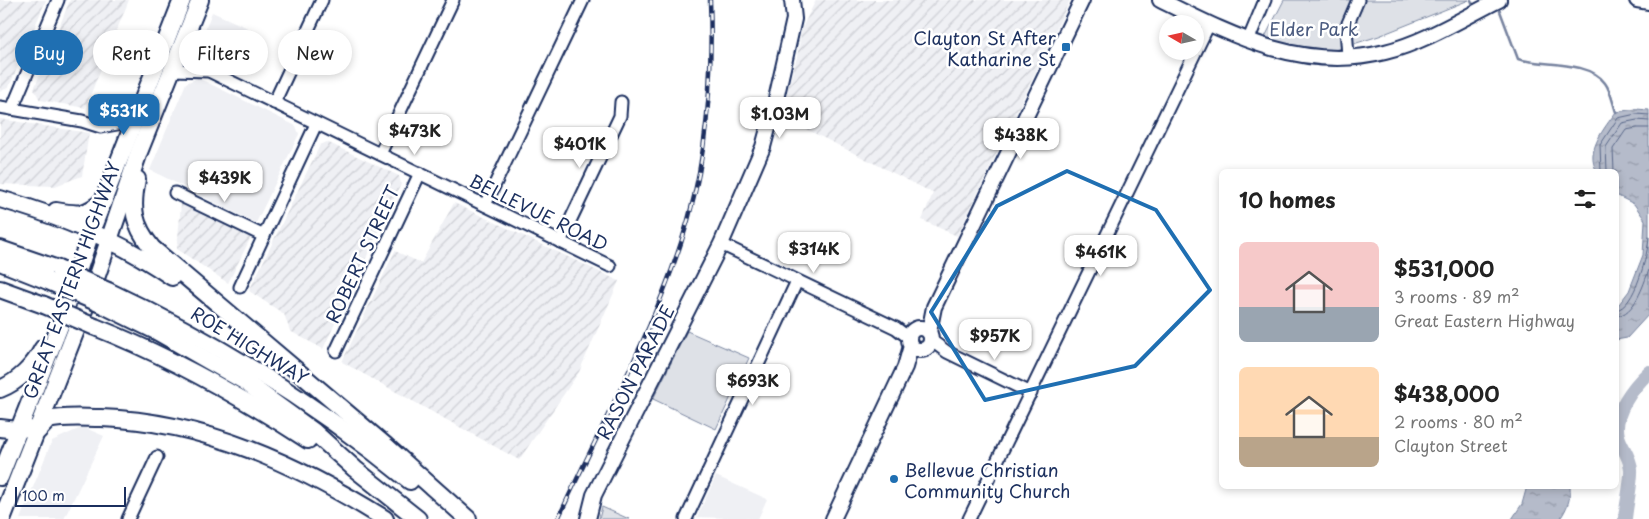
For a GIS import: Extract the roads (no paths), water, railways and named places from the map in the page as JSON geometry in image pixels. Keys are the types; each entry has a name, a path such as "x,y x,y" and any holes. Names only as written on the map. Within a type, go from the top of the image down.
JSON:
{"highway":[{"name":"GREAT EASTERN HIGHWAY","path":"0,477 61,322 91,232 182,0"},
{"name":"GREAT EASTERN HIGHWAY","path":"4,518 93,287 107,239 139,152 200,0"},
{"path":"139,152 140,170 135,190 134,213 142,236 163,259 393,452 468,519"},
{"path":"0,200 36,209 82,214 94,209 104,199"},
{"path":"36,209 107,239 166,273 252,332"},
{"name":"ROE HIGHWAY","path":"0,249 106,298 166,318 217,346 292,393 366,446 454,519"},
{"name":"ROE HIGHWAY","path":"0,262 53,275"},
{"path":"0,289 134,342 217,385 355,469"},
{"name":"ROE HIGHWAY","path":"106,298 158,332 244,382 313,431 355,469 418,519"},
{"path":"0,389 14,382 28,370 61,322"},
{"path":"0,428 26,429 46,406"},
{"path":"37,432 48,420 77,418 123,419 196,432 233,444 288,466 328,486 385,519"}],"main road":[{"name":"RASON PARADE","path":"588,519 594,495 720,244 762,147 776,99 794,19 792,0"},
{"path":"833,519 906,367 914,360 928,312 934,307 1083,0"},
{"path":"1160,0 1248,41 1297,55 1322,58 1384,52 1408,44 1499,0"}],"street":[{"path":"12,109 58,0"},
{"path":"274,103 322,0"},
{"path":"380,154 453,0"},
{"path":"485,205 583,0"},
{"path":"1248,41 1264,0"},
{"path":"1348,56 1346,28 1358,0"},
{"path":"969,519 1209,24"},
{"name":"BELLEVUE ROAD","path":"173,70 179,70"},
{"name":"BELLEVUE ROAD","path":"217,75 610,266"},
{"path":"560,242 620,116 621,102"},
{"path":"0,108 82,121 101,127 128,122 136,118"},
{"path":"240,287 316,124"},
{"name":"ROBERT STREET","path":"336,351 420,173"},
{"path":"175,193 264,236"},
{"path":"720,244 1030,393"},
{"path":"686,519 797,281"},
{"path":"128,519 157,457"}],"water":[{"path":"1636,109 1649,110 1649,314 1627,338 1619,339 1619,304 1629,291 1643,255 1645,220 1634,204 1619,196 1619,169 1596,169 1594,164 1594,148 1616,112"},
{"path":"1526,489 1570,489 1568,504 1560,519 1512,519 1522,504"}],"waterway":[{"path":"1471,0 1474,7"},
{"path":"1500,11 1518,59 1577,67 1598,76 1607,86 1616,112"},
{"path":"1619,415 1631,392 1649,372"},
{"path":"1619,439 1631,469 1625,519"}],"railway":[{"path":"558,519 640,348 669,278 690,213 702,153 709,92 710,0"}],"place":[{"name":"Clayton St After Katharine St","path":"1066,47"},
{"name":"Bellevue Christian Community Church","path":"894,479"}],"park label":[{"name":"Elder Park","path":"1314,28"}]}
